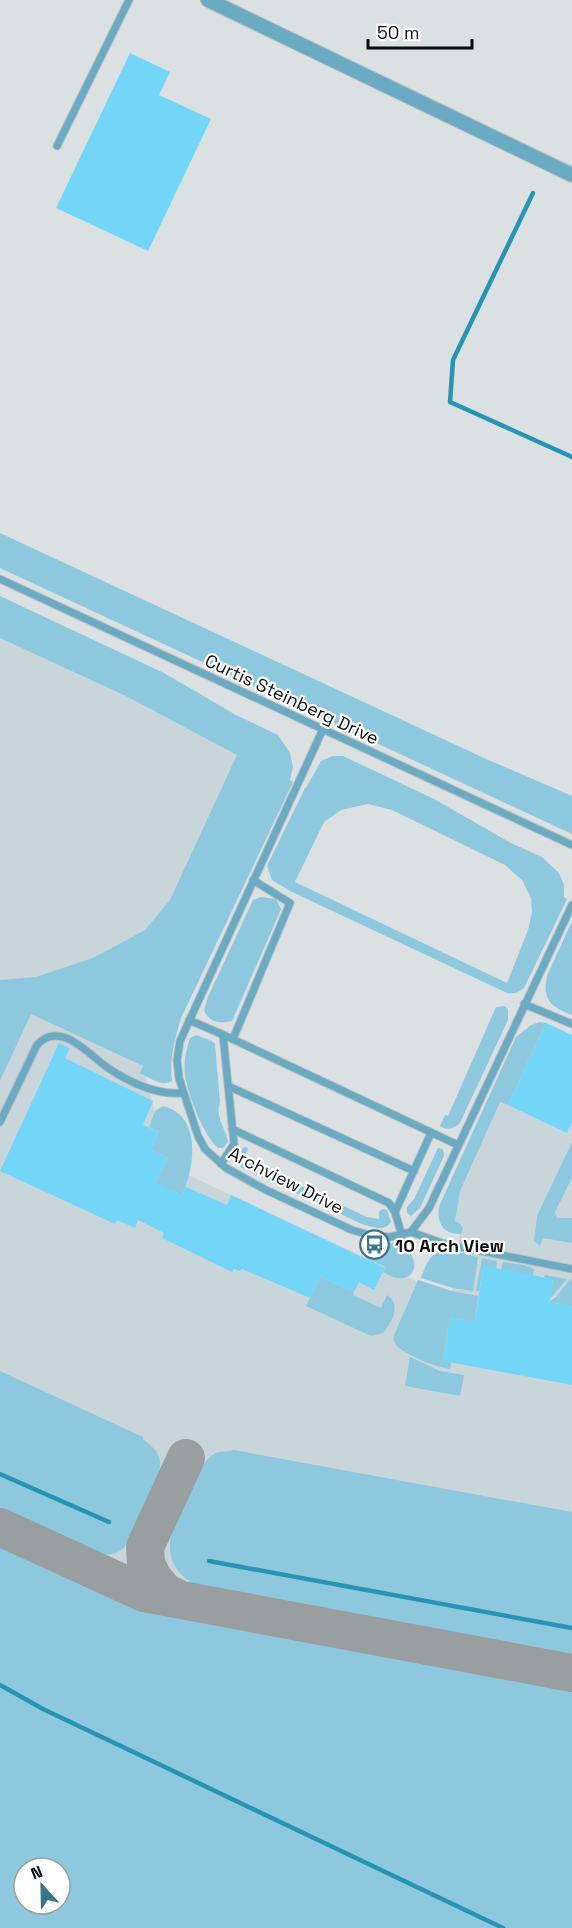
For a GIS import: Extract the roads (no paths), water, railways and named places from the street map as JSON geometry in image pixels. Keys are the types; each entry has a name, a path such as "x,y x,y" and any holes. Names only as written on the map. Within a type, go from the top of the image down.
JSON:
{"street":[{"path":"208,0 572,174"}],"lane":[{"path":"57,146 129,0"},
{"name":"Curtis Steinberg Drive","path":"0,579 572,845"},
{"name":"Archview Drive","path":"323,729 180,1041 177,1060 182,1093 205,1149 221,1164 266,1190 352,1230 390,1238 411,1232 429,1208 572,904"},
{"path":"233,1039 290,903 253,880"},
{"path":"524,1004 572,1024"},
{"path":"189,1020 458,1146"},
{"path":"0,1122 38,1045 44,1038 52,1035 83,1046 110,1069 154,1091 182,1093"},
{"path":"221,1164 234,1144 223,1035"},
{"path":"228,1086 414,1171"},
{"path":"232,1129 389,1203 395,1212 402,1236"},
{"path":"395,1212 431,1133"},
{"path":"411,1232 445,1245 572,1269"}],"waterway":[{"path":"533,193 453,360 450,402 572,457"},
{"path":"0,1474 109,1522"},
{"path":"209,1561 572,1628"},
{"path":"0,1685 43,1709 503,1928"}],"place":[{"name":"10 Arch View","path":"374,1245"}]}
